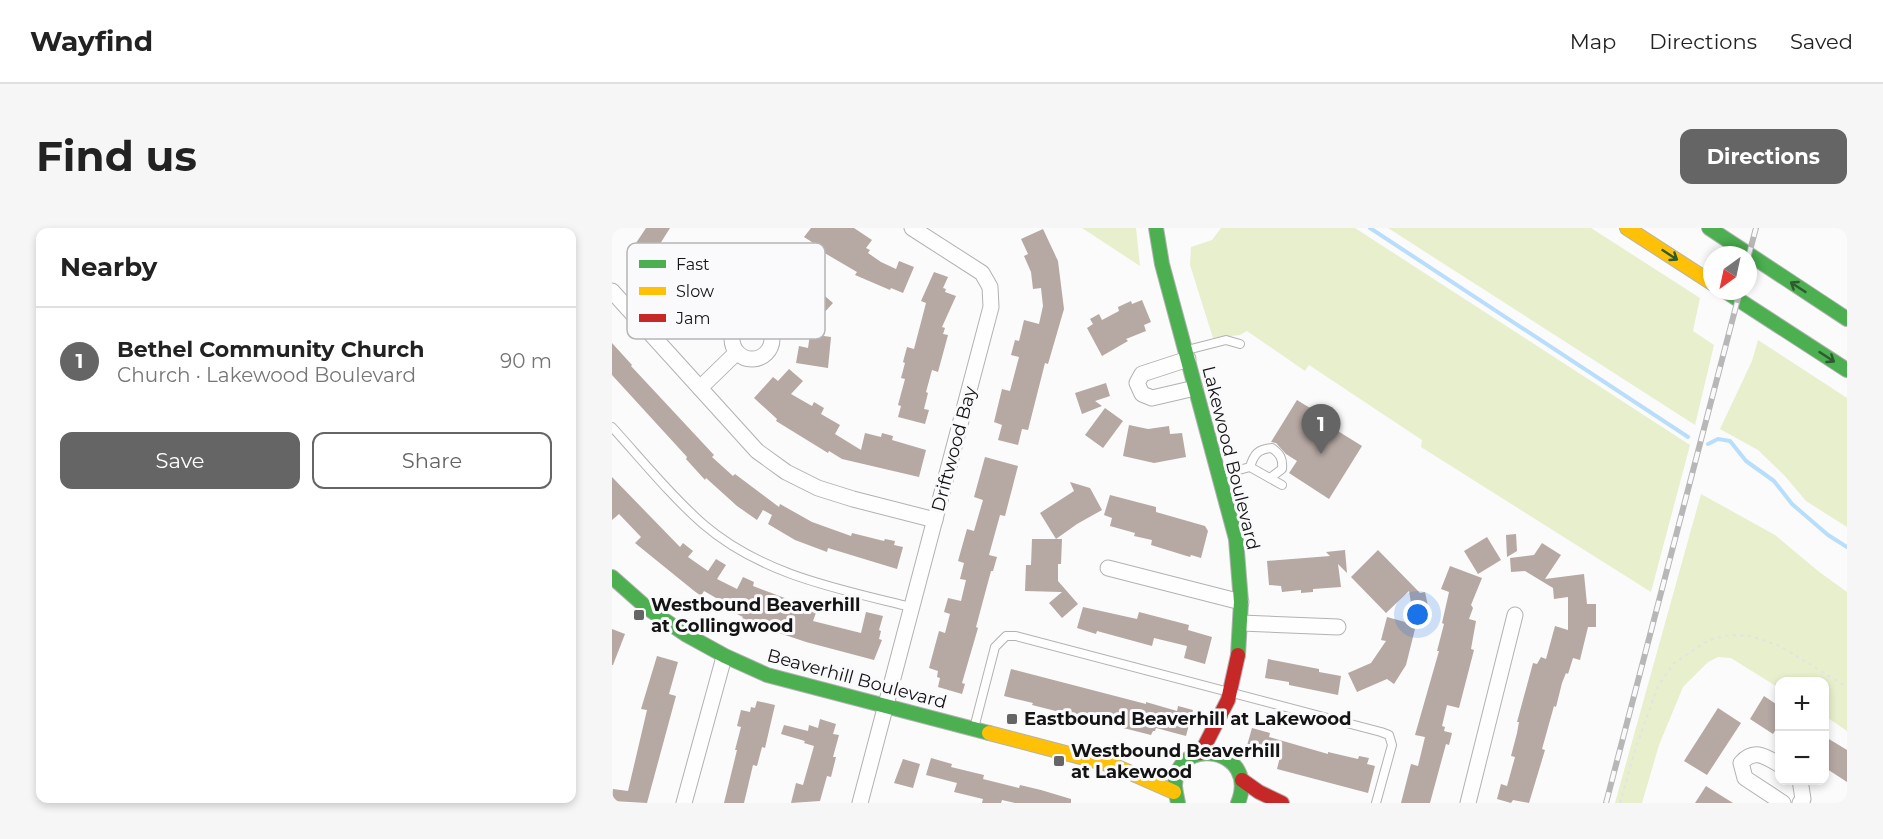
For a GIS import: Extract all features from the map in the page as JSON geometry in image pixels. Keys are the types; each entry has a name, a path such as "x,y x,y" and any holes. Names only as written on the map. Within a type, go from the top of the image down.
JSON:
{"street":[{"name":"Driftwood Bay","path":"860,803 991,308 990,287 982,273 912,228"},
{"name":"Lakewood Boulevard","path":"1156,228 1162,264 1236,539 1240,574 1241,623 1238,657 1229,697 1227,732"},
{"path":"1627,228 1703,277"},
{"path":"1709,228 1847,319"},
{"path":"612,291 627,308"},
{"path":"1739,300 1847,370"},
{"path":"655,339 757,451 786,472 818,488 852,499 935,520"},
{"path":"699,388 736,353"},
{"path":"1187,355 1142,374 1137,383 1142,394 1152,398 1196,388"},
{"path":"1108,568 1241,602"},
{"name":"Beaverhill Boulevard","path":"612,577 630,595 666,622 724,657 767,675 1115,766 1179,768"},
{"path":"1468,803 1515,615"},
{"path":"1241,623 1338,627"},
{"path":"684,803 724,657"},
{"name":"Lakewood Boulevard","path":"1201,753 1229,697"},
{"path":"1176,797 1175,778 1179,768 1194,755 1225,752 1234,763 1242,780 1259,792 1282,803"},
{"path":"1775,762 1764,755 1754,753 1741,763 1745,778 1783,803"},
{"name":"Beaverhill Boulevard","path":"1115,766 1176,797"},
{"path":"1238,803 1242,780"},
{"path":"1800,803 1803,799 1801,785"}],"lane":[{"path":"1187,355 1226,340 1240,344"},
{"path":"612,427 686,508 723,539 786,573 815,583 911,608"},
{"path":"1251,467 1253,457 1257,452 1272,448 1280,454 1282,469 1270,478"},
{"path":"1219,476 1251,467 1282,485"},
{"path":"973,729 995,647 1006,636 1016,636 1229,697 1389,735 1392,744 1376,803"}],"path":[{"path":"1620,803 1635,750 1658,686 1674,663 1709,640 1729,634 1760,639 1780,646 1847,687"}],"green space":[{"path":"1082,228 1136,228 1140,266"},
{"path":"1221,228 1355,228 1690,445 1651,592 1421,447 1422,440 1309,365 1305,371 1247,331 1240,335 1213,338 1190,265 1191,247 1212,240"},
{"path":"1388,228 1591,228 1700,298 1693,331 1714,345 1695,425"},
{"path":"1758,340 1847,398 1847,527 1806,501 1758,450 1720,429 1752,361"},
{"path":"1701,494 1775,535 1847,592 1847,731 1829,719 1829,677 1775,677 1775,686 1731,658 1718,657 1708,662 1683,687 1659,745 1642,803 1615,803"}],"building":[{"path":"646,228 670,228 661,243 636,243"},
{"path":"811,228 854,228 872,240 866,248 870,250 868,253 881,262 896,269 899,261 914,267 903,293 891,288 890,290 855,275 857,272 825,253 825,243 813,243 804,237"},
{"path":"1043,229 1058,261 1064,309 1048,364 1045,363 1028,430 1022,429 1018,445 998,440 1002,425 994,422 1002,389 1010,391 1019,357 1011,355 1015,340 1019,341 1024,320 1039,324 1043,306 1041,288 1033,289 1031,272 1024,256 1028,254 1021,239"},
{"path":"934,272 948,277 943,288 946,289 945,292 956,296 942,327 945,328 943,334 948,335 938,372 932,370 926,392 928,393 924,409 929,410 925,424 898,417 901,406 898,405 905,379 901,378 907,347 914,349 926,303 921,301"},
{"path":"825,296 833,303 825,312"},
{"path":"1142,300 1151,322 1144,325 1146,331 1126,339 1128,341 1102,356 1087,328 1093,324 1090,319 1099,314 1102,320 1119,311 1118,307 1131,301 1132,304"},
{"path":"831,337 828,368 796,363 799,346 808,348 809,339"},
{"path":"612,343 714,455 712,457 733,476 735,474 779,507 780,504 812,522 851,536 852,533 884,541 885,539 895,541 894,545 903,547 897,569 828,548 827,552 795,540 768,524 772,515 763,510 757,520 737,506 706,478 705,480 612,375"},
{"path":"789,369 803,381 791,394 812,406 814,402 824,408 821,414 840,425 835,434 861,450 865,433 881,437 882,433 893,436 892,440 926,450 919,477 842,459 776,421 777,419 754,398 773,377 778,381"},
{"path":"1106,383 1110,396 1095,401 1102,406 1082,414 1075,393"},
{"path":"1297,400 1336,424 1333,428 1362,446 1329,499 1289,473 1297,461 1286,454 1276,443 1271,442"},
{"path":"1105,408 1123,421 1103,448 1085,435"},
{"path":"1129,425 1148,429 1169,426 1170,434 1182,433 1186,457 1154,463 1123,456"},
{"path":"985,457 1018,466 1005,516 1000,515 989,555 997,557 976,627 978,628 962,683 965,684 962,694 938,687 940,678 937,677 938,671 929,668 939,631 945,633 950,614 944,612 948,598 961,601 966,580 960,579 964,563 958,561 967,529 974,531 983,500 974,497"},
{"path":"612,477 680,547 683,543 693,551 688,557 708,571 716,559 726,565 717,579 737,589 743,577 754,582 753,586 817,610 813,621 861,633 866,612 883,616 879,630 881,631 879,639 882,640 874,660 806,642 752,624 753,622 721,606 723,602 704,591 701,596 635,543 641,537 619,514 612,520"},
{"path":"1070,482 1090,488 1102,510 1056,539 1040,513 1074,491"},
{"path":"1110,495 1156,507 1156,512 1205,526 1208,531 1201,558 1191,555 1190,557 1151,545 1152,540 1134,536 1135,533 1110,526 1112,518 1104,515"},
{"path":"1516,534 1517,551 1507,557 1506,535"},
{"path":"1487,537 1501,560 1478,574 1464,551"},
{"path":"1032,539 1062,539 1058,581 1078,604 1062,618 1049,603 1062,592 1025,591 1026,565 1031,565"},
{"path":"1542,543 1561,555 1545,579 1584,574 1587,604 1596,604 1596,627 1588,627 1580,660 1573,658 1568,674 1566,673 1562,683 1529,803 1513,800 1511,803 1497,799 1501,784 1507,786 1515,757 1511,756 1519,722 1517,722 1533,663 1537,664 1541,657 1546,659 1555,626 1568,630 1568,597 1554,599 1553,588 1525,571 1511,572 1510,558 1534,555"},
{"path":"1345,550 1347,573 1338,564 1341,587 1313,589 1313,592 1301,593 1301,590 1282,592 1281,586 1269,585 1267,561 1330,556 1326,552"},
{"path":"1378,550 1420,593 1425,592 1428,606 1412,609 1409,591 1386,613 1351,577"},
{"path":"1450,566 1482,578 1471,605 1473,608 1469,619 1476,621 1471,649 1474,650 1459,708 1447,705 1442,726 1445,727 1444,731 1452,733 1449,745 1446,744 1430,803 1401,803 1411,764 1418,766 1425,737 1415,735 1439,651 1437,651 1449,592 1441,589"},
{"path":"1083,607 1137,619 1139,612 1189,625 1188,630 1212,637 1205,664 1184,658 1187,646 1154,638 1152,646 1077,628"},
{"path":"1387,617 1416,625 1406,665 1394,684 1387,679 1357,692 1348,673 1371,663 1386,641 1381,640"},
{"path":"612,629 625,634 613,665 612,665"},
{"path":"657,656 678,662 669,694 676,696 647,803 612,801 613,789 628,791 647,710 641,709"},
{"path":"1268,659 1319,669 1319,672 1341,676 1338,695 1265,678"},
{"path":"1011,669 1177,711 1178,706 1193,710 1186,736 1156,728 1151,735 1004,696"},
{"path":"1764,696 1775,703 1775,731 1773,734 1750,719"},
{"path":"757,701 775,705 765,748 762,747 757,766 753,765 744,803 724,803 737,750 735,750 741,727 737,726 741,710 750,712 751,707 755,708"},
{"path":"1718,708 1741,723 1707,775 1684,761"},
{"path":"820,719 836,724 833,734 839,735 831,777 827,776 820,801 791,803 796,783 803,785 814,746 781,734 784,725 808,731 809,725 818,728"},
{"path":"1252,728 1270,733 1269,737 1328,754 1328,752 1358,759 1359,756 1369,758 1367,764 1375,766 1368,793 1277,769 1280,757 1246,749"},
{"path":"1829,739 1847,750 1847,782 1829,770"},
{"path":"931,758 952,764 951,767 984,775 983,779 1019,788 1020,785 1041,790 1071,799 1071,803 1015,803 1002,800 1001,803 982,803 983,799 954,792 957,783 926,775"},
{"path":"903,759 920,764 913,788 894,783"},
{"path":"1706,786 1717,793 1733,803 1695,803"}],"waterway":[{"path":"1370,228 1688,437"},
{"path":"1708,444 1718,439 1730,441 1746,461 1774,481 1792,504 1828,535 1847,547"}],"railway":[{"path":"1751,246 1756,228"},
{"path":"1606,803 1738,300"}],"traffic: fast":[{"path":"1156,228 1162,264 1236,539 1241,602 1238,655"},
{"path":"1709,228 1847,319"},
{"path":"1739,300 1847,370"},
{"path":"612,577 647,608 685,634 767,675 989,733"},
{"path":"1178,803 1175,785 1179,769 1189,758 1202,754 1216,754 1228,760 1238,770 1242,785 1238,803"}],"traffic: slow":[{"path":"1627,228 1703,277"},
{"path":"989,733 1115,766 1174,792"}],"traffic: jam":[{"path":"1201,753 1228,700 1238,655"},
{"path":"1242,780 1259,792 1282,803"}],"place":[{"name":"Bethel Community Church","path":"1321,454"},
{"name":"Westbound Beaverhill at Collingwood","path":"639,615"},
{"name":"Eastbound Beaverhill at Lakewood","path":"1012,719"},
{"name":"Westbound Beaverhill at Lakewood","path":"1059,761"}]}
